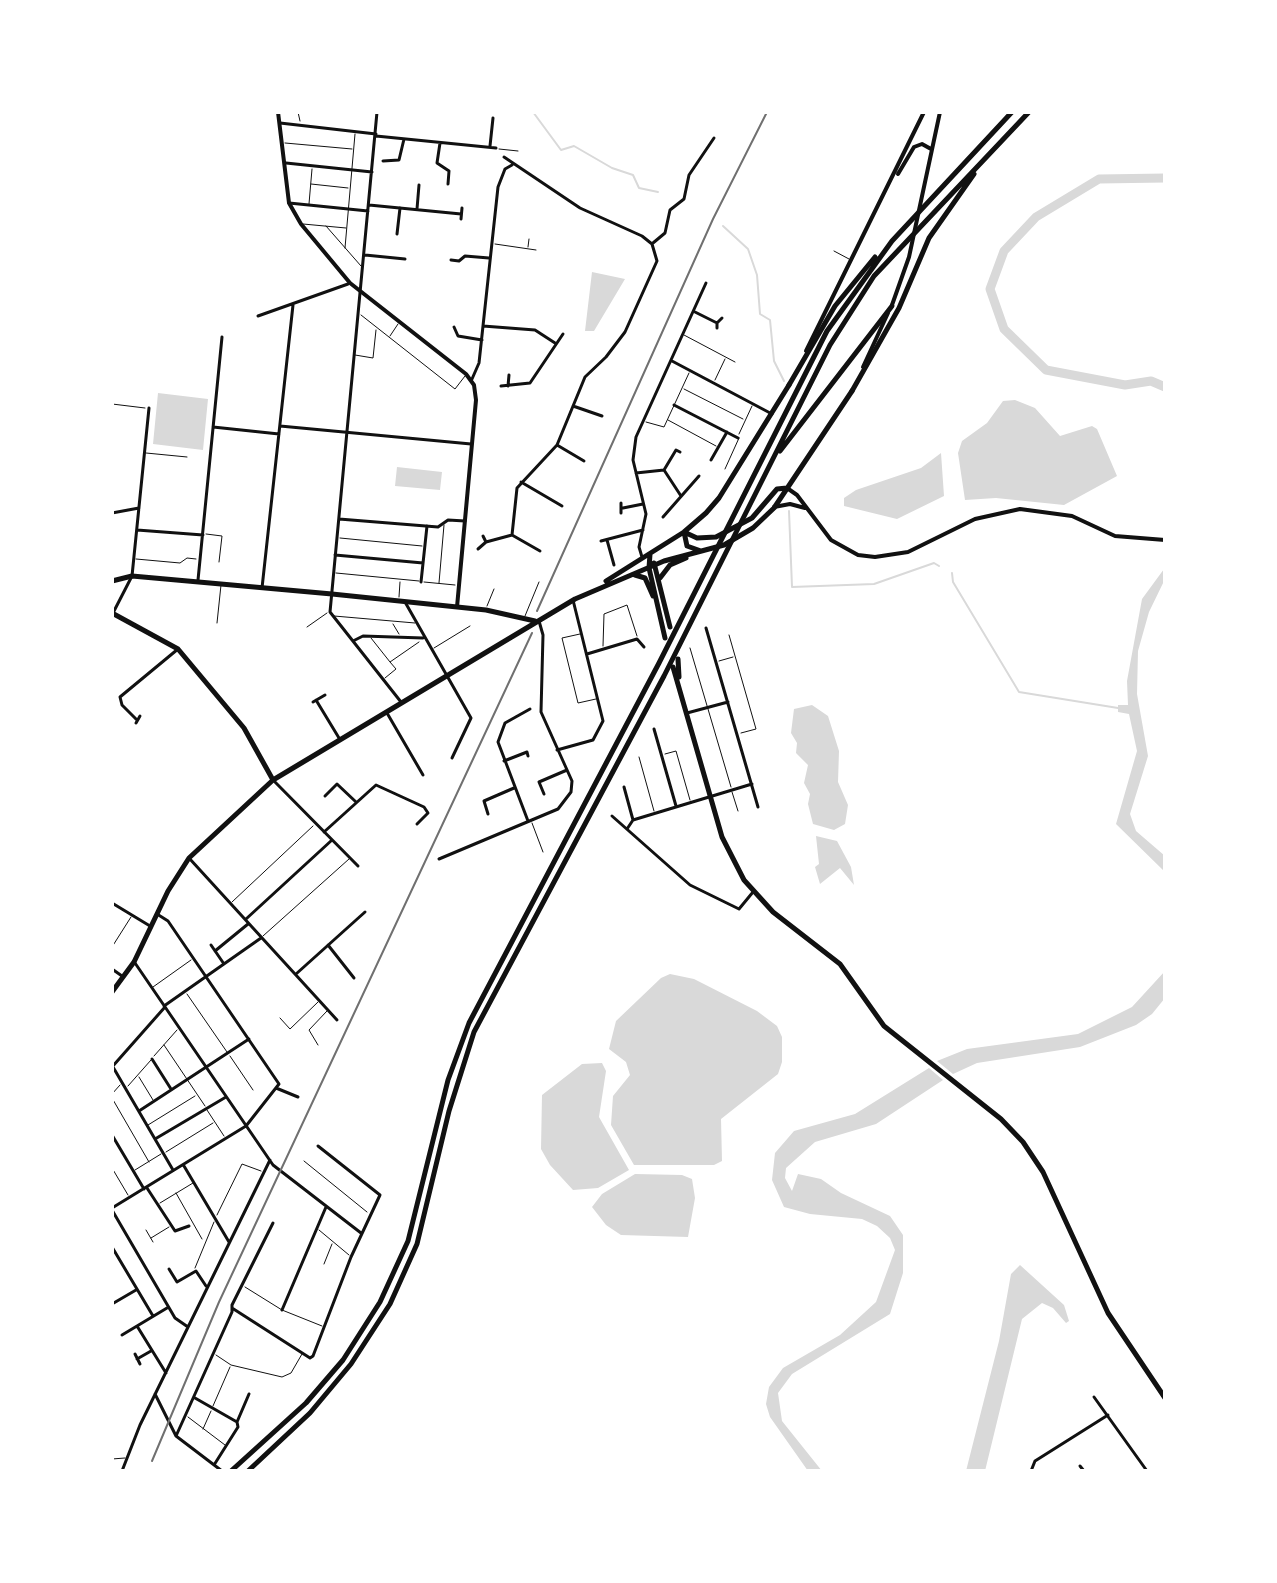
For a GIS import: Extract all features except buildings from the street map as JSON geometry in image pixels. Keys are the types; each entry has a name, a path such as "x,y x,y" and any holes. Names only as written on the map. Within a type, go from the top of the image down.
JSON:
{"main road":[{"path":"112,992 134,962 189,858 273,780 446,674 647,557 684,532 719,498 854,280 1012,112"},
{"path":"248,1470 310,1413 351,1364 390,1304 417,1244 449,1111 474,1032 664,676 830,345 874,276 1029,112"},
{"path":"599,586 739,538 774,508 852,391 899,308 937,224 997,146"},
{"path":"231,1471 306,1403 343,1360 400,1263 448,1080 469,1023 659,663 827,331 892,241"},
{"path":"774,459 892,306"},
{"path":"684,532 697,538 716,537 752,518 777,489 787,488"},
{"path":"684,532 687,546 706,551"},
{"path":"659,583 670,565 693,554"},
{"path":"647,557 659,583 670,627"},
{"path":"653,566 665,638"},
{"path":"632,574 645,578 658,608"},
{"path":"112,581 132,576 332,594 486,610 511,618 538,621"},
{"path":"112,613 178,649 244,728 273,780"},
{"path":"511,618 518,624 519,632"},
{"path":"678,659 681,690"},
{"path":"673,667 722,837 735,867 753,892 840,964 884,1026 1001,1119 1037,1163 1108,1313 1165,1398"}],"street":[{"path":"278,112 289,203 301,224 350,283 472,379"},
{"path":"377,112 331,614 401,702"},
{"path":"789,385 924,112"},
{"path":"852,391 892,306 909,257 940,112"},
{"path":"280,123 492,149 493,118"},
{"path":"383,161 399,160 404,139"},
{"path":"652,244 665,233 670,210 684,199 689,175 710,140"},
{"path":"440,143 437,163 449,171 448,184"},
{"path":"886,193 914,147 922,144 931,149"},
{"path":"504,157 580,208 642,236 652,244 656,266 632,320 610,353 585,377 557,445 521,482 512,508 512,535"},
{"path":"286,163 372,172"},
{"path":"457,607 476,396 472,379 479,363 498,187 505,169 512,165"},
{"path":"417,209 419,185"},
{"path":"684,199 689,204"},
{"path":"289,203 368,211"},
{"path":"369,205 461,214"},
{"path":"397,234 400,208"},
{"path":"364,255 405,259"},
{"path":"451,260 459,261 465,256 489,258"},
{"path":"258,316 350,283"},
{"path":"647,557 639,547 644,530 644,504 632,456 643,421 705,291 706,283"},
{"path":"262,588 293,305"},
{"path":"694,311 717,326 722,318"},
{"path":"483,326 535,330 557,344"},
{"path":"454,327 458,336 482,340"},
{"path":"501,386 524,386 532,381 563,334"},
{"path":"198,583 222,337"},
{"path":"672,361 772,414"},
{"path":"508,386 509,375"},
{"path":"674,405 738,438"},
{"path":"573,406 597,411 602,416"},
{"path":"112,613 132,576 149,408"},
{"path":"280,426 472,444"},
{"path":"213,427 279,434"},
{"path":"711,460 727,432"},
{"path":"557,445 584,461"},
{"path":"664,470 676,450 680,452"},
{"path":"636,473 664,470"},
{"path":"664,470 681,496"},
{"path":"663,517 668,507 699,476"},
{"path":"794,478 797,495"},
{"path":"521,482 562,506"},
{"path":"787,488 797,495 818,526 844,549 875,557 908,552 975,519 1009,509 1043,510 1072,516 1115,536 1165,540"},
{"path":"621,503 622,511 644,504"},
{"path":"774,508 790,504 807,509"},
{"path":"112,513 139,508"},
{"path":"339,519 427,526 465,521"},
{"path":"421,582 427,526"},
{"path":"137,530 203,535"},
{"path":"601,541 644,530"},
{"path":"478,549 486,542 512,535 540,551"},
{"path":"483,536 486,542"},
{"path":"607,540 614,565"},
{"path":"335,555 423,563"},
{"path":"557,750 593,740 603,718 573,600"},
{"path":"402,602 471,718 452,758"},
{"path":"439,859 564,805 572,787 541,712 543,635 538,621"},
{"path":"706,628 758,807"},
{"path":"352,642 370,636 421,638"},
{"path":"587,654 637,639 644,647"},
{"path":"120,701 128,689 178,649"},
{"path":"325,695 314,701 340,739"},
{"path":"112,700 120,701 136,721 140,716"},
{"path":"687,713 728,702"},
{"path":"529,821 498,746 502,727 512,717 530,709"},
{"path":"385,711 423,775"},
{"path":"654,729 676,807"},
{"path":"503,762 527,752 528,756"},
{"path":"544,794 539,782 567,770"},
{"path":"273,780 358,866"},
{"path":"325,796 337,784 356,802"},
{"path":"627,829 633,820 752,784"},
{"path":"324,832 378,785 424,807 428,813 417,824"},
{"path":"624,787 633,820"},
{"path":"488,814 484,801 514,788"},
{"path":"612,816 677,877 739,909 753,892"},
{"path":"215,951 332,840"},
{"path":"189,858 337,1020"},
{"path":"112,903 151,927"},
{"path":"295,975 365,912"},
{"path":"157,914 168,921 278,1085 298,1097"},
{"path":"173,1170 112,1067 165,1007 261,938"},
{"path":"211,945 224,964"},
{"path":"328,945 355,974"},
{"path":"134,962 274,1166 361,1233"},
{"path":"112,969 123,977"},
{"path":"139,1111 249,1039"},
{"path":"152,1059 172,1090"},
{"path":"188,1327 178,1321 168,1307 112,1209 246,1126 278,1085"},
{"path":"155,1139 226,1097"},
{"path":"112,1135 171,1225 177,1232 189,1226"},
{"path":"232,1308 310,1358 361,1233 380,1195 318,1146"},
{"path":"122,1471 155,1394 270,1160"},
{"path":"183,1164 229,1242"},
{"path":"282,1310 326,1206"},
{"path":"174,1434 186,1415 242,1285 273,1223"},
{"path":"112,1247 153,1316"},
{"path":"169,1269 177,1282 196,1271 207,1287"},
{"path":"112,1304 137,1289"},
{"path":"122,1335 168,1307"},
{"path":"137,1326 166,1373"},
{"path":"137,1359 151,1350"},
{"path":"155,1394 174,1434 222,1471"},
{"path":"214,1465 238,1427 237,1422 249,1394"},
{"path":"194,1397 237,1422"},
{"path":"1094,1397 1147,1471"},
{"path":"1031,1471 1035,1461 1108,1415"},
{"path":"1080,1466 1084,1471"}],"lane":[{"path":"298,112 300,126"},
{"path":"369,112 377,112"},
{"path":"345,248 355,132"},
{"path":"283,142 354,149"},
{"path":"492,149 518,151"},
{"path":"309,205 313,167"},
{"path":"311,184 350,188"},
{"path":"301,224 346,228"},
{"path":"326,226 363,268"},
{"path":"528,249 529,239"},
{"path":"491,243 536,250"},
{"path":"834,251 852,260"},
{"path":"358,313 455,389 466,374"},
{"path":"389,337 400,322"},
{"path":"355,355 373,358 376,327"},
{"path":"684,335 735,362"},
{"path":"714,383 727,357"},
{"path":"643,421 660,428 667,420 690,371"},
{"path":"682,388 746,421"},
{"path":"112,404 149,408"},
{"path":"725,469 741,439 738,438 753,404"},
{"path":"667,420 718,447"},
{"path":"145,453 187,457"},
{"path":"439,583 445,522"},
{"path":"203,535 222,536 219,562"},
{"path":"337,537 425,546"},
{"path":"134,559 180,563 187,558 200,559"},
{"path":"334,573 459,585"},
{"path":"400,579 402,602"},
{"path":"524,619 539,582"},
{"path":"217,623 221,585"},
{"path":"486,610 494,589"},
{"path":"603,649 604,614 627,605 637,639"},
{"path":"307,627 331,614 415,623"},
{"path":"392,622 401,638"},
{"path":"430,650 470,626"},
{"path":"581,633 562,638 578,703 598,698"},
{"path":"729,635 756,729 737,734"},
{"path":"370,636 396,669 383,680"},
{"path":"390,662 418,645 421,638"},
{"path":"690,648 738,811"},
{"path":"716,662 735,657"},
{"path":"661,755 676,751 691,803"},
{"path":"639,757 655,813"},
{"path":"529,821 543,852"},
{"path":"230,904 315,825"},
{"path":"261,938 350,858"},
{"path":"112,947 131,917"},
{"path":"152,988 194,959"},
{"path":"186,991 253,1090"},
{"path":"280,1018 290,1029 319,1001"},
{"path":"318,1045 309,1030 327,1010"},
{"path":"126,1089 179,1028"},
{"path":"164,1045 226,1138"},
{"path":"138,1075 154,1101"},
{"path":"112,1094 122,1083"},
{"path":"147,1125 197,1095"},
{"path":"112,1098 149,1162"},
{"path":"133,1171 215,1122"},
{"path":"304,1161 370,1214"},
{"path":"196,1271 194,1264 242,1164 264,1172"},
{"path":"112,1168 130,1197"},
{"path":"157,1204 194,1182"},
{"path":"176,1193 204,1242"},
{"path":"151,1238 171,1225"},
{"path":"317,1228 351,1257"},
{"path":"146,1230 153,1242"},
{"path":"324,1264 333,1242"},
{"path":"242,1285 282,1310 324,1327"},
{"path":"213,1354 231,1365 285,1377 302,1353"},
{"path":"203,1429 231,1365"},
{"path":"186,1415 226,1446"},
{"path":"112,1459 126,1458"}],"shaded area":[{"path":"592,272 625,279 594,331 585,331"},
{"path":"158,393 208,399 203,450 153,444"},
{"path":"1015,400 1035,408 1060,436 1092,426 1097,429 1117,476 1064,505 996,498 965,500 958,453 962,441 987,423 1003,401"},
{"path":"941,453 944,496 897,519 844,506 844,498 856,490 921,468"},
{"path":"397,467 442,472 440,490 395,486"},
{"path":"1165,561 1165,579 1149,612 1138,651 1137,694 1148,756 1130,814 1136,831 1165,856 1165,872 1116,824 1137,751 1129,714 1118,712 1118,705 1128,705 1127,681 1142,599 1164,569"},
{"path":"812,705 828,716 839,751 838,782 848,805 845,824 834,830 813,824 808,804 810,794 804,783 808,765 796,753 797,743 791,733 794,709"},
{"path":"816,836 837,841 851,867 854,885 840,868 820,884 815,867 819,864"},
{"path":"1165,971 1165,998 1152,1014 1136,1025 1080,1047 977,1063 953,1074 937,1061 967,1049 1078,1034 1132,1007"},
{"path":"670,974 694,979 757,1011 777,1026 782,1037 782,1062 778,1074 721,1119 722,1161 714,1165 634,1165 611,1125 613,1096 630,1075 626,1062 609,1049 616,1021 661,978"},
{"path":"602,1063 606,1071 599,1117 629,1170 598,1188 573,1190 550,1165 541,1149 542,1095 582,1064"},
{"path":"929,1068 943,1080 876,1124 815,1142 786,1168 785,1178 792,1191 798,1174 821,1179 841,1193 890,1216 903,1235 903,1273 890,1314 792,1374 778,1393 782,1421 822,1471 808,1471 770,1417 766,1404 769,1387 783,1368 840,1335 876,1302 895,1250 890,1238 877,1226 862,1219 810,1214 784,1207 772,1180 775,1153 794,1131 855,1114"},
{"path":"635,1174 682,1175 692,1179 695,1198 688,1237 621,1235 606,1225 592,1207 602,1194"},
{"path":"1020,1265 1064,1305 1069,1321 1066,1323 1053,1308 1042,1303 1022,1319 985,1471 966,1471 999,1341 1011,1274"}],"waterway":[{"path":"533,112 561,150 574,146 612,168 633,175 639,188 658,192"},
{"path":"1165,178 1099,179 1036,217 1004,251 990,289 1004,329 1046,370 1125,385 1151,381 1165,387"},
{"path":"723,226 748,249 757,275 760,314 770,320 774,361 784,381"},
{"path":"789,511 792,587 874,584 934,563 939,566"},
{"path":"952,573 953,582 1019,692 1118,708"}],"railway":[{"path":"537,611 713,219 767,112"},
{"path":"152,1461 219,1302 532,633"}]}
